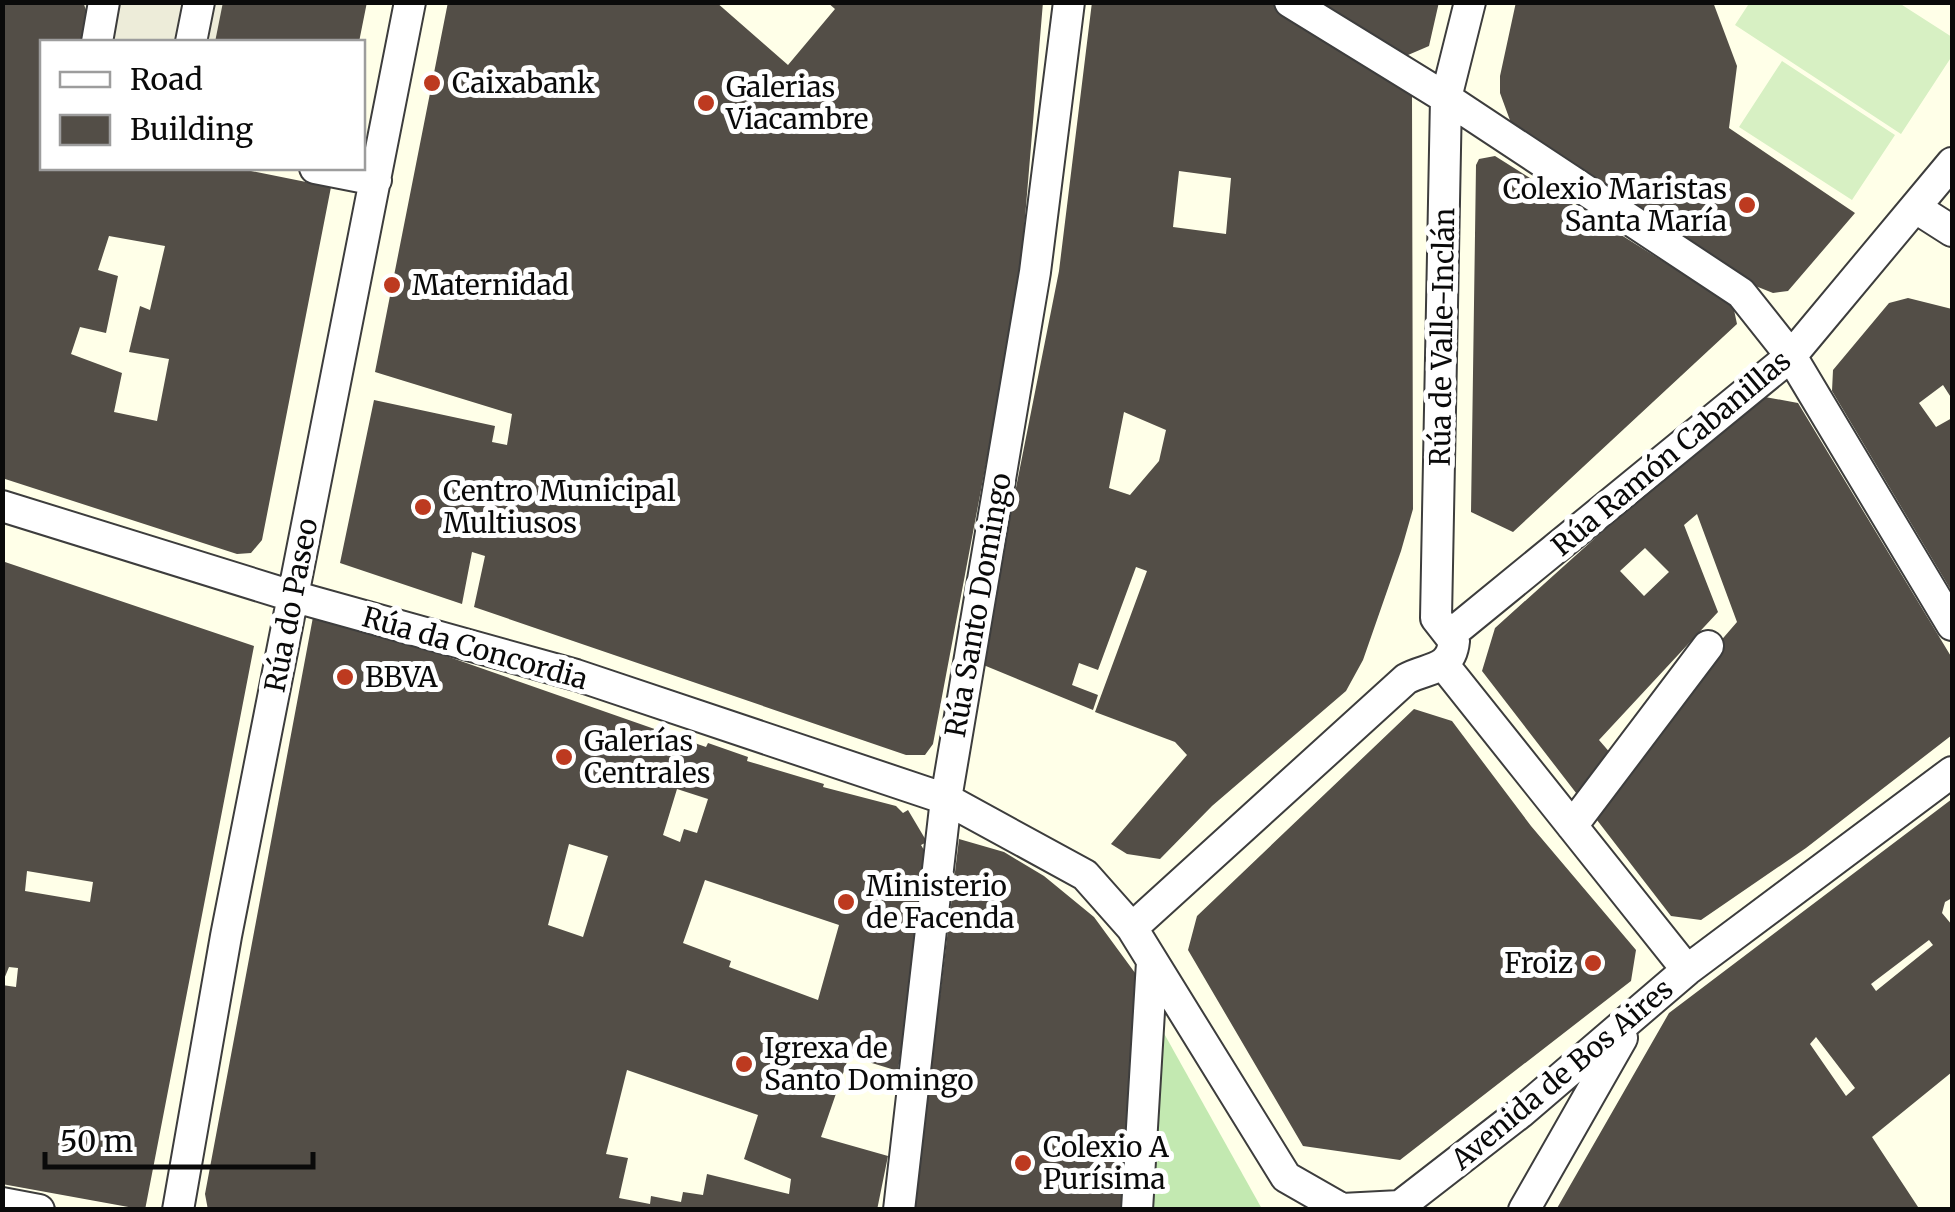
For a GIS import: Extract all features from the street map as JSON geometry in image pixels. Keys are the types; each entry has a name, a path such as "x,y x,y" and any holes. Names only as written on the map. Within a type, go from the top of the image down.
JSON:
{"street":[{"path":"96,40 104,2"},
{"path":"191,40 199,2"},
{"name":"Rúa do Paseo","path":"178,1210 292,596 410,2"},
{"name":"Rúa Santo Domingo","path":"898,1210 946,799 1035,272 1069,2"},
{"path":"1290,2 1446,98 1741,293 1791,356 1952,625"},
{"name":"Rúa de Valle-Inclán","path":"1451,634 1436,618 1446,98 1470,2"},
{"name":"Rúa Ramón Cabanillas","path":"1451,634 1791,356 1952,163"},
{"path":"325,170 376,180"},
{"path":"1916,208 1952,231"},
{"name":"Rúa da Concordia","path":"2,506 292,596 576,676 946,799"},
{"path":"1132,928 1406,680 1443,664 1454,648 1451,634"},
{"path":"1572,826 1708,646"},
{"path":"1443,664 1687,970"},
{"name":"Avenida de Bos Aires","path":"946,799 1085,875 1132,928 1286,1177 1342,1209 1400,1206 1687,970 1952,772"},
{"path":"1137,1210 1152,962"},
{"path":"1524,1210 1633,1018"},
{"path":"2,1202 39,1210"}],"green space":[{"path":"1750,2 1899,3 1952,37 1952,56 1901,134 1735,25"},
{"path":"1782,61 1895,135 1852,200 1739,127"},
{"path":"1161,1028 1262,1209 1151,1209"}],"shaded area":[{"path":"83,3 223,3 215,40 83,40 88,15"}],"building":[{"path":"2,2 83,2 88,15 83,40 40,40 40,170 246,170 331,187 262,540 251,553 237,554 2,478","holes":["109,236 165,246 150,310 140,306 129,352 169,359 157,421 114,412 122,373 71,354 80,327 106,333 118,276 98,270"]},
{"path":"223,2 367,2 359,40 215,40"},
{"path":"448,2 716,2 788,65 835,9 827,2 1043,2 1023,242 1008,347 933,744 925,755 906,755 474,607 485,556 472,552 462,604 340,563 374,400 495,426 492,442 507,445 512,414 375,372"},
{"path":"1092,2 1271,2 1408,89 1412,96 1413,509 1401,551 1363,660 1346,691 1212,806 1160,859 1127,854 1111,844 1187,755 1175,742 1095,712 1147,571 1136,567 1098,670 1079,663 1072,685 1098,695 1093,710 981,664 1059,271","holes":["1179,171 1231,178 1226,234 1173,227","1124,412 1166,430 1159,461 1130,495 1109,488"]},
{"path":"1316,2 1439,2 1429,46 1401,58"},
{"name":"Colexio Maristas Santa María","path":"1516,2 1713,2 1737,66 1729,128 1855,213 1788,291 1773,293 1753,285 1511,123 1500,93 1500,76"},
{"path":"1495,156 1733,305 1737,324 1513,532 1471,512 1476,165 1479,159"},
{"path":"1908,298 1952,309 1952,399 1943,385 1919,403 1936,427 1952,418 1952,592 1832,391 1833,370 1889,303"},
{"path":"1754,395 1798,403 1952,658 1952,735 1806,848 1701,920 1671,916 1482,671 1495,628","holes":["1697,514 1737,622 1680,688 1625,770 1599,740 1718,612 1684,525","1645,548 1669,572 1644,596 1620,571"]},
{"path":"2,561 254,646 145,1210 2,1184 2,985 16,987 18,968 9,967 2,984","holes":["27,871 93,882 90,902 25,891"]},
{"path":"313,617 409,643 706,747 708,743 748,757 747,761 824,784 823,787 896,806 903,813 908,810 927,842 921,845 927,855 898,1071 849,1056 821,1137 888,1156 877,1210 208,1210 205,1194","holes":["677,789 708,799 697,833 684,829 680,842 663,835","569,844 608,856 583,937 548,925","705,880 839,925 818,1000 729,967 731,961 683,943","627,1070 758,1115 744,1159 791,1179 789,1194 707,1174 703,1195 683,1192 681,1202 651,1196 650,1204 619,1198 628,1158 606,1154"]},
{"path":"1414,709 1452,721 1531,826 1636,950 1631,981 1400,1160 1303,1146 1188,950 1197,916"},
{"path":"1952,799 1952,898 1945,902 1942,913 1952,925 1952,1072 1872,1137 1920,1210 1556,1210 1669,1013","holes":["1929,940 1933,945 1876,991 1871,984","1816,1037 1855,1088 1846,1096 1810,1044"]},
{"path":"959,839 1004,852 1044,876 1094,917 1138,977 1125,1210 914,1210"}],"place":[{"name":"Caixabank","path":"432,83"},
{"name":"Galerias Viacambre","path":"706,103"},
{"name":"Colexio Maristas Santa María","path":"1747,205"},
{"name":"Maternidad","path":"392,285"},
{"name":"Centro Municipal Multiusos","path":"423,507"},
{"name":"BBVA","path":"345,677"},
{"name":"Galerías Centrales","path":"564,757"},
{"name":"Ministerio de Facenda","path":"846,902"},
{"name":"Froiz","path":"1593,963"},
{"name":"Igrexa de Santo Domingo","path":"744,1064"},
{"name":"Colexio A Purísima","path":"1023,1163"}]}
